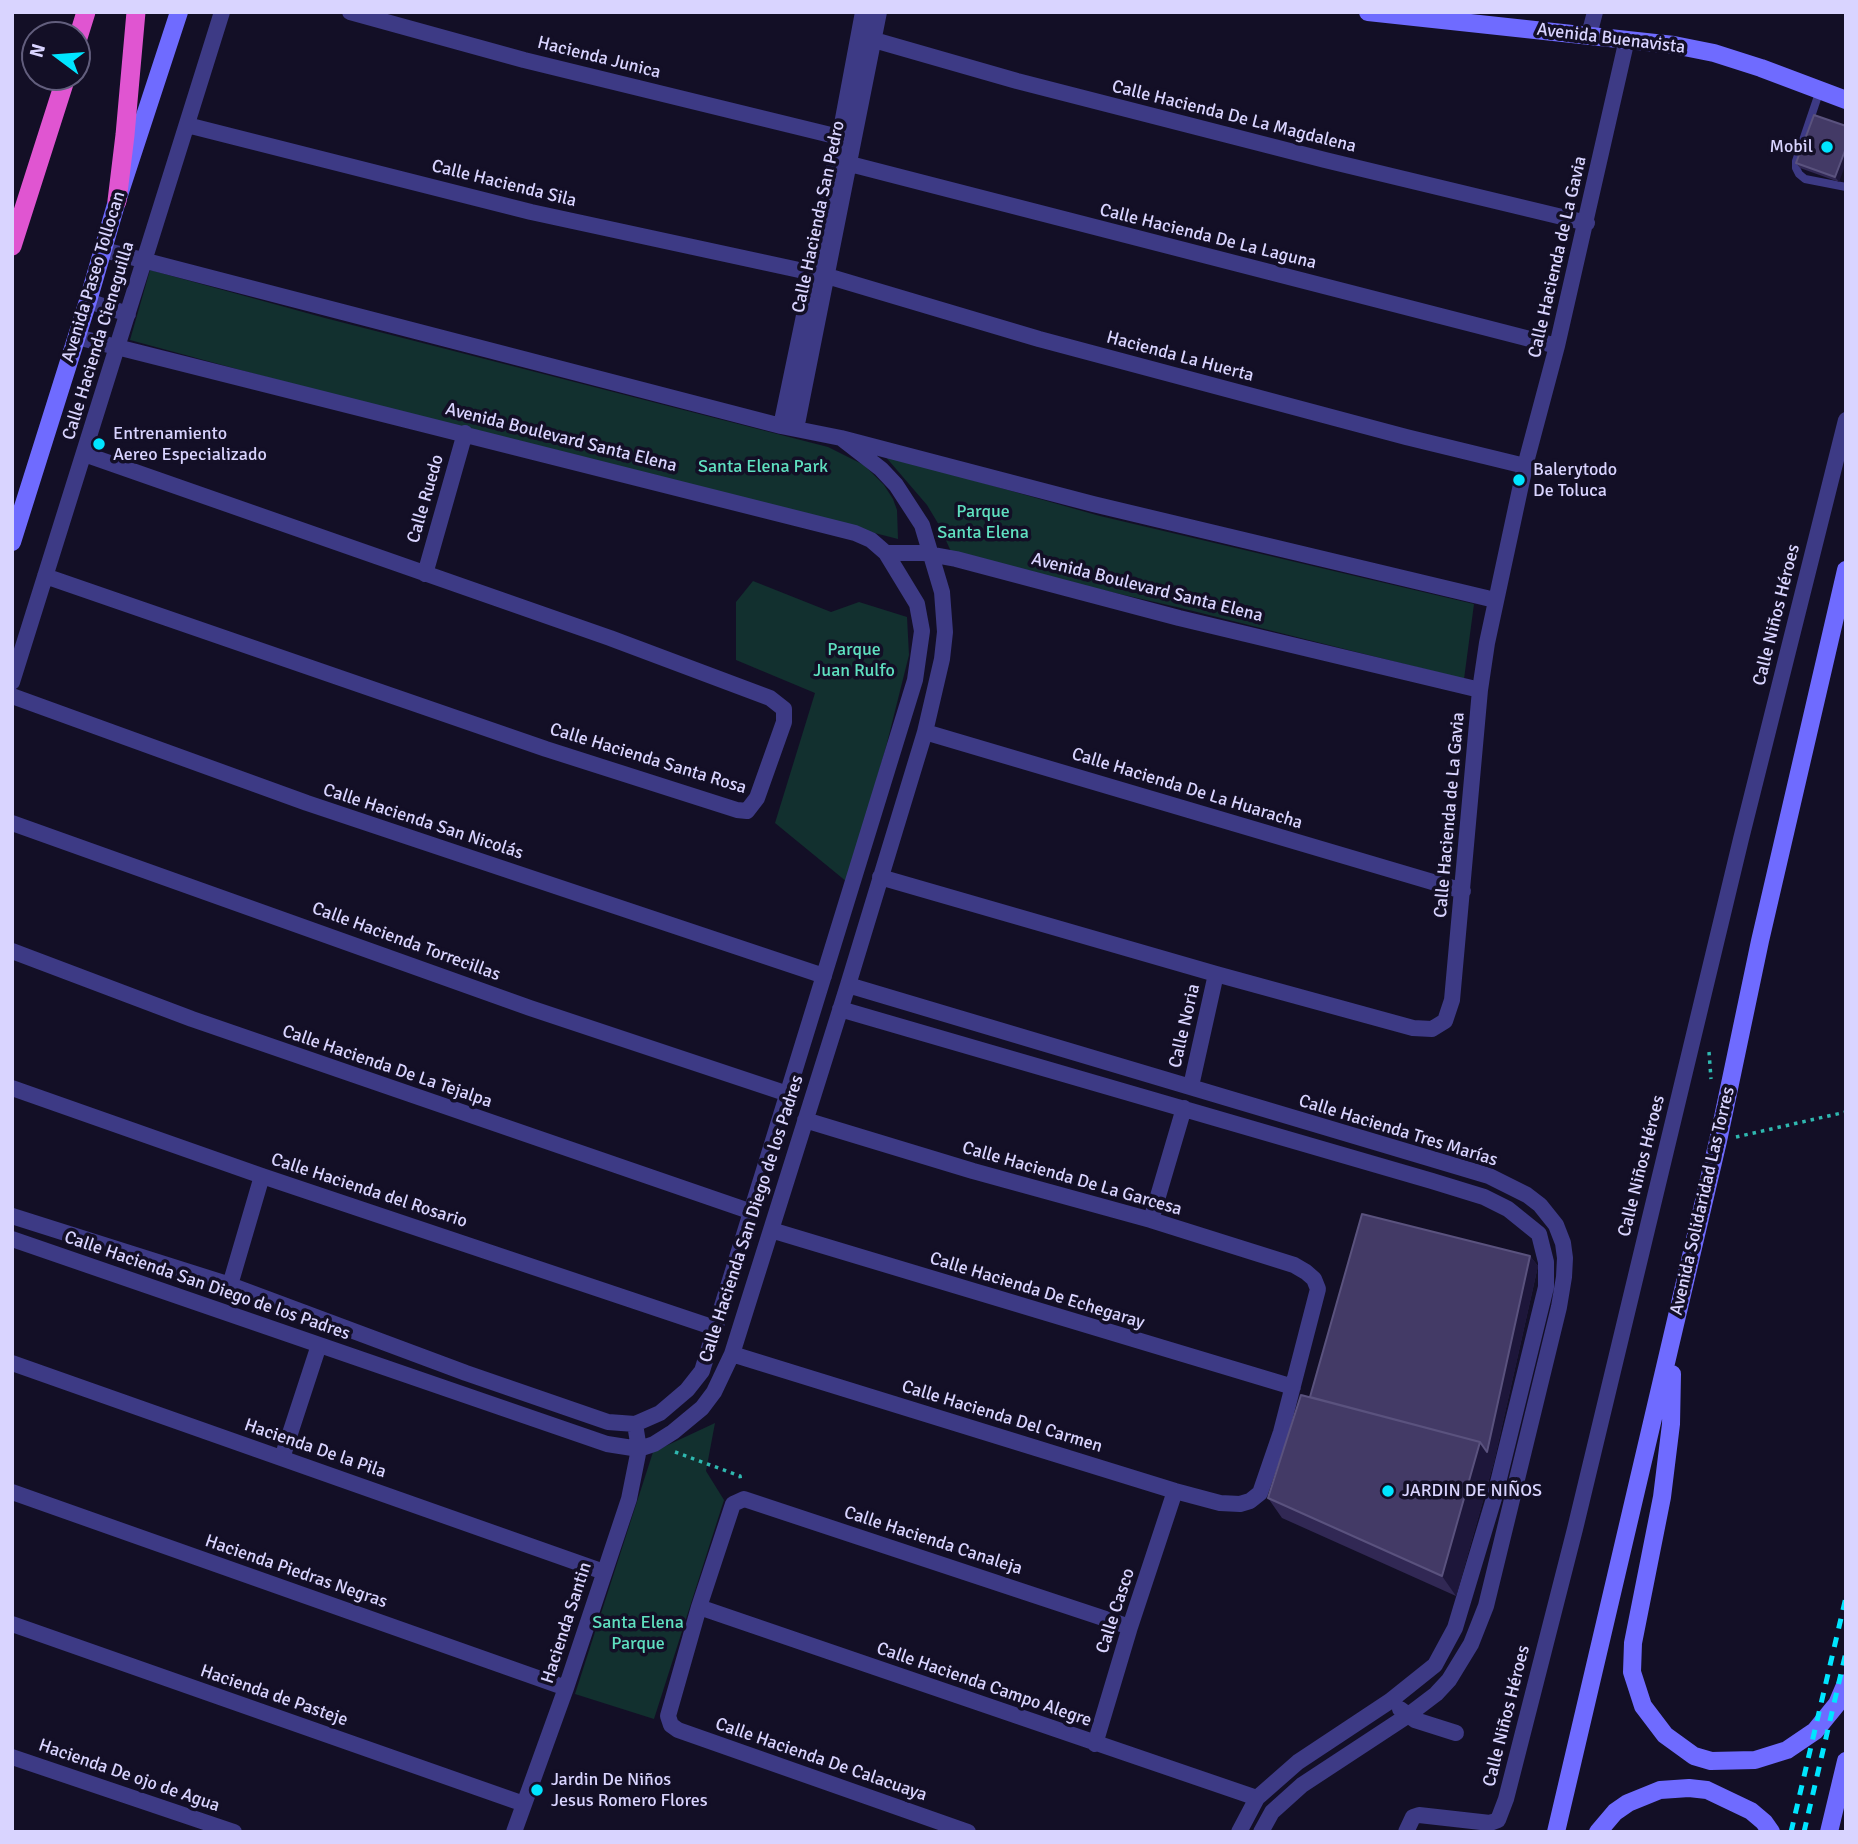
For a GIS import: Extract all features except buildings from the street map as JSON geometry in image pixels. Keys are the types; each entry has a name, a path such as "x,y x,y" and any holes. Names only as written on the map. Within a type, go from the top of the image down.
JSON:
{"highway":[{"path":"117,201 136,12"},
{"path":"12,246 62,91"}],"main road":[{"name":"Avenida Paseo Tollocan","path":"12,542 117,201 179,12"},
{"name":"Avenida Buenavista","path":"1368,12 1674,45 1714,53 1846,100"},
{"name":"Avenida Solidaridad Las Torres","path":"1556,1832 1718,1141 1763,928 1846,570"},
{"path":"1672,1339 1671,1424 1662,1497 1633,1643 1632,1672 1643,1706 1665,1735 1694,1756 1711,1761 1755,1760 1787,1750 1815,1731 1837,1704 1846,1683"},
{"path":"1829,1832 1846,1761"},
{"path":"1598,1832 1615,1812 1628,1803 1660,1790 1689,1788 1707,1790 1745,1807 1772,1832"}],"street":[{"name":"Calle Hacienda Cieneguilla","path":"12,682 222,12"},
{"name":"Hacienda Junica","path":"350,12 524,60 839,137"},
{"name":"Calle Hacienda San Pedro","path":"832,217 839,137 863,12"},
{"name":"Calle Hacienda San Pedro","path":"788,428 832,217 850,164 879,12"},
{"path":"1589,35 1595,12"},
{"name":"Calle Hacienda de La Gavia","path":"880,877 1413,1028 1432,1029 1445,1021 1452,1000 1480,690 1495,600 1525,466 1587,223 1628,39"},
{"name":"Calle Hacienda De La Magdalena","path":"874,40 1031,85 1587,223"},
{"name":"Calle Hacienda Sila","path":"187,125 531,212 820,274"},
{"name":"Calle Hacienda De La Laguna","path":"850,164 1557,346"},
{"path":"104,250 788,428 841,438 1107,508 1495,600"},
{"name":"Hacienda La Huerta","path":"820,274 1039,339 1525,466"},
{"path":"88,301 128,314"},
{"name":"Avenida Boulevard Santa Elena","path":"77,337 856,533 871,540 886,553 932,555 968,562 1179,618 1480,690"},
{"name":"Calle Niños Héroes","path":"1406,1832 1413,1817 1419,1815 1490,1824 1497,1820 1506,1799 1575,1529 1741,839 1846,419"},
{"name":"Calle Ruedo","path":"425,574 464,433"},
{"name":"Calle Hacienda San Diego de los Padres","path":"12,1239 607,1444 646,1447 673,1432 702,1408 714,1392 732,1354 925,732 942,660 945,632 942,592 922,525 896,485 881,469 841,438"},
{"name":"Calle Hacienda Santa Rosa","path":"45,576 559,753 737,810 747,811 752,806 784,722 784,709 770,698 610,638 84,454"},
{"name":"Calle Hacienda San Diego de los Padres","path":"12,1216 230,1285 608,1422 635,1424 660,1413 687,1390 702,1371 915,680 922,631 917,604 886,553"},
{"name":"Calle Hacienda San Nicolás","path":"12,696 319,808 824,976"},
{"name":"Calle Hacienda De La Huaracha","path":"925,732 1463,891"},
{"path":"874,812 898,817"},
{"name":"Calle Hacienda Torrecillas","path":"12,823 530,1007 788,1094"},
{"name":"Calle Hacienda De La Tejalpa","path":"12,951 218,1029 752,1212"},
{"name":"Calle Noria","path":"1191,1086 1216,974"},
{"name":"Calle Hacienda Tres Marías","path":"848,985 1489,1176 1527,1195 1540,1205 1556,1225 1563,1242 1565,1258 1547,1361 1486,1606 1471,1644 1449,1680 1436,1693 1407,1716 1302,1785 1272,1812 1261,1832"},
{"path":"840,1009 1484,1197 1508,1209 1539,1234 1546,1262 1546,1287 1495,1495 1455,1628 1435,1665 1390,1701 1298,1762 1257,1798 1239,1832"},
{"path":"1073,1076 1078,1053"},
{"name":"Calle Hacienda del Rosario","path":"12,1088 261,1176 715,1328"},
{"path":"1151,1220 1184,1108"},
{"path":"1267,1132 1273,1113"},
{"name":"Calle Hacienda De La Garcesa","path":"805,1120 973,1171 1151,1220 1294,1265 1307,1272 1318,1289 1293,1387"},
{"path":"764,1172 786,1178"},
{"path":"230,1285 261,1176"},
{"path":"1539,1234 1556,1225"},
{"name":"Calle Hacienda De Echegaray","path":"771,1230 1293,1387"},
{"path":"86,1263 93,1242"},
{"path":"282,1458 319,1345"},
{"name":"Calle Hacienda Del Carmen","path":"732,1354 1175,1492 1220,1503 1240,1504 1250,1501 1260,1493 1293,1387"},
{"path":"414,1379 419,1355"},
{"name":"Hacienda De la Pila","path":"12,1363 604,1572"},
{"name":"Hacienda Santin","path":"514,1832 566,1688 646,1447 635,1424"},
{"name":"Hacienda Piedras Negras","path":"12,1492 566,1688"},
{"name":"Calle Casco","path":"1095,1744 1175,1492"},
{"path":"699,1606 730,1513 736,1500 744,1499"},
{"name":"Calle Hacienda Canaleja","path":"744,1499 1130,1627"},
{"name":"Calle Hacienda De Calacuaya","path":"699,1606 668,1716 671,1725 678,1730 968,1832"},
{"name":"Calle Hacienda Campo Alegre","path":"699,1606 1257,1798"},
{"name":"Hacienda de Pasteje","path":"12,1624 524,1804"},
{"path":"1390,1701 1407,1716 1456,1733"},
{"name":"Hacienda De ojo de Agua","path":"12,1757 234,1832"}],"lane":[{"path":"1820,90 1796,161 1797,168 1805,179 1846,187"}],"path":[{"path":"646,1447 740,1476 744,1499"}],"green space":[{"name":"Santa Elena Park","path":"150,270 325,318 828,447 864,465 884,485 897,510 898,539 130,340"},
{"name":"Parque Santa Elena","path":"884,455 1100,516 1474,604 1464,679 1181,608 953,556 927,505"},
{"name":"Parque Juan Rulfo","path":"753,581 831,612 859,602 907,617 909,655 847,882 775,823 815,693 736,660 736,602"},
{"name":"Santa Elena Parque","path":"715,1423 706,1471 724,1500 654,1719 575,1694 653,1452"}],"railway":[{"path":"1791,1832 1846,1597"},
{"path":"1804,1832 1846,1652"}],"place":[{"name":"Mobil","path":"1827,147"},
{"name":"Entrenamiento Aereo Especializado","path":"99,444"},
{"name":"Balerytodo De Toluca","path":"1519,480"},
{"name":"JARDIN DE NIÑOS","path":"1388,1491"},
{"name":"Jardin De Niños Jesus Romero Flores","path":"537,1790"}]}
